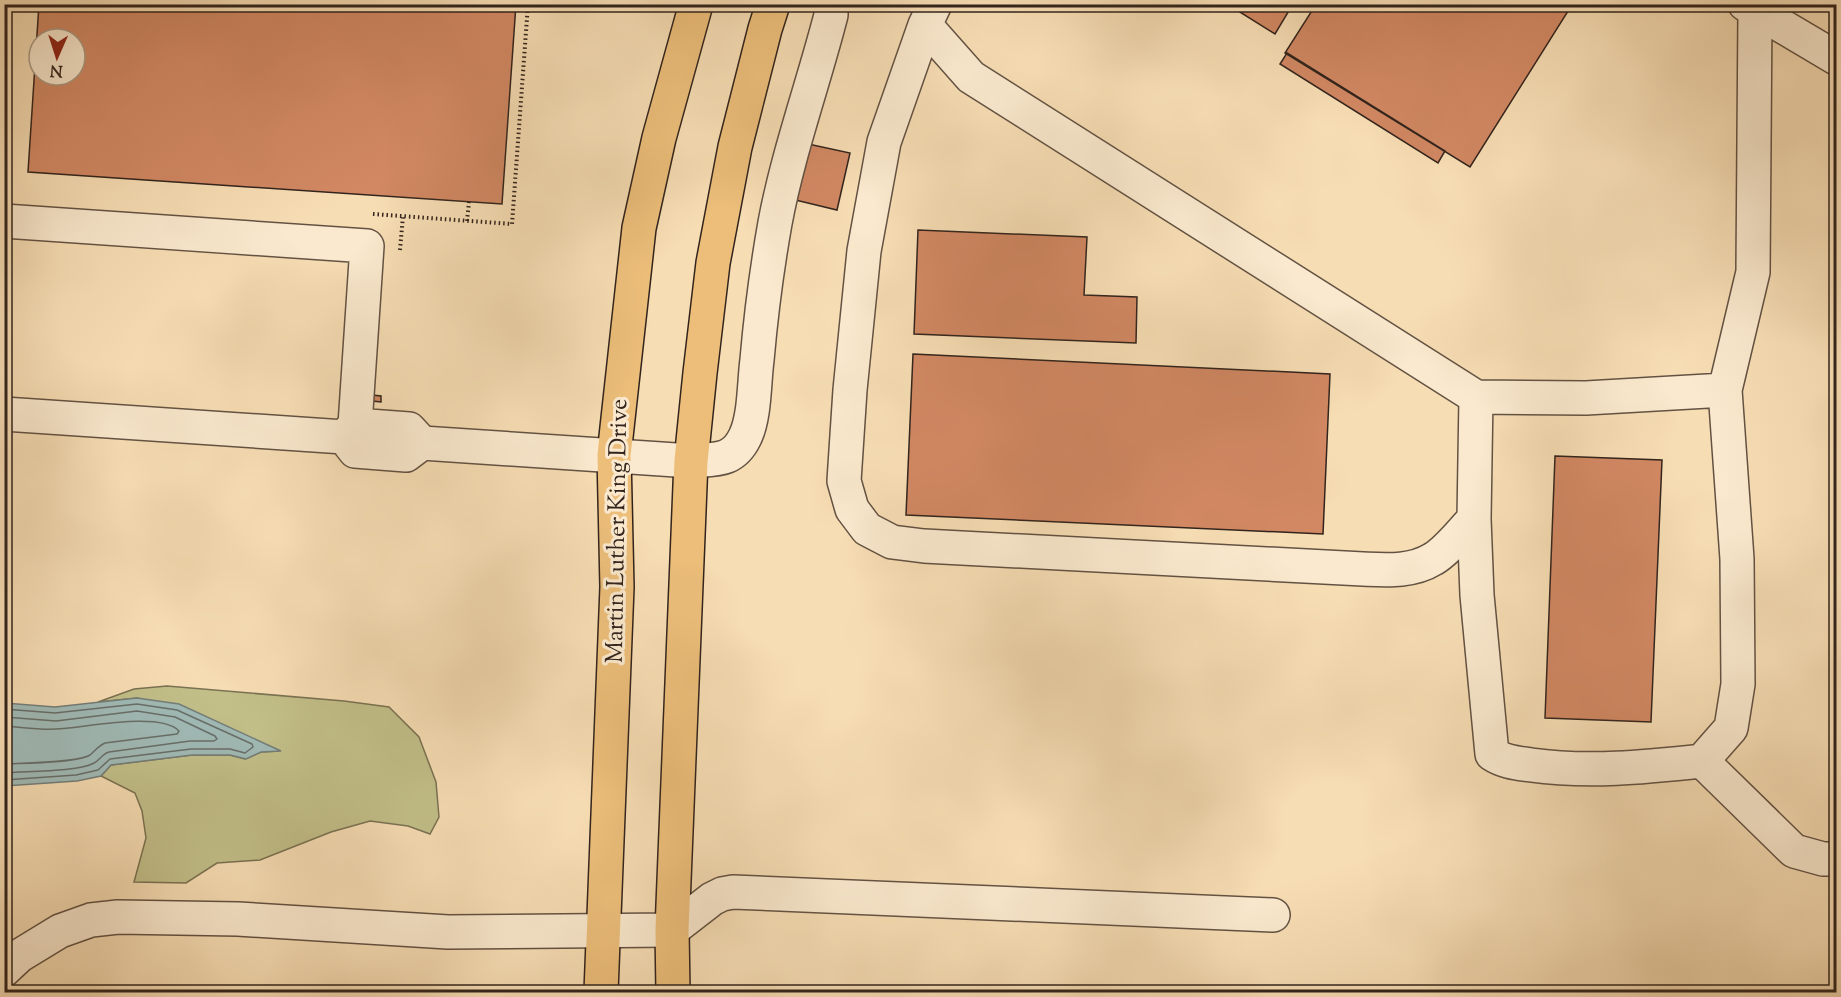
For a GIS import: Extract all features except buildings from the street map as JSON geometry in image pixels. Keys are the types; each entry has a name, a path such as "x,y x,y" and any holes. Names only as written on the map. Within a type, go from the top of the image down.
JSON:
{"main road":[{"name":"Martin Luther King Drive","path":"601,993 617,587 614,455 639,228 659,138 696,4"},
{"path":"673,993 672,930 692,460 700,373 713,262 735,147 773,4"}],"lane":[{"path":"4,414 350,431 409,429 422,443 692,460 726,458 735,451 746,436 751,418 760,328 775,223 796,134 831,15 831,4"},
{"path":"1753,7 1836,58"},
{"path":"1476,397 1474,519 1477,595 1492,754 1502,761 1544,767 1599,770 1702,761 1731,728 1738,684 1737,559 1725,390 1753,272 1753,7"},
{"path":"930,15 971,77 1476,397 1586,398 1725,390"},
{"path":"930,15 884,142 864,250 850,390 844,481 852,509 867,529 892,542 924,546 1395,570 1415,567 1434,559 1474,519"},
{"path":"4,221 367,246 350,431"},
{"path":"1702,761 1794,851 1836,860"},
{"path":"4,970 19,956 60,931 91,920 118,917 238,919 448,932 672,930 712,899 733,892 1273,915"}],"path":[{"path":"469,202 470,221 512,224 528,4"},
{"path":"400,254 403,216"}],"shaded area":[{"path":"167,686 389,707 419,737 436,782 439,817 430,834 408,826 370,821 331,832 260,860 217,863 186,883 134,882 146,838 142,811 135,793 101,776 111,765 192,755 230,755 245,759 261,752 279,751 137,698 98,702 134,689"}],"water":[{"path":"137,698 179,704 281,751 261,752 246,759 230,755 192,755 111,765 101,776 77,781 5,786 5,703 55,707"}]}
